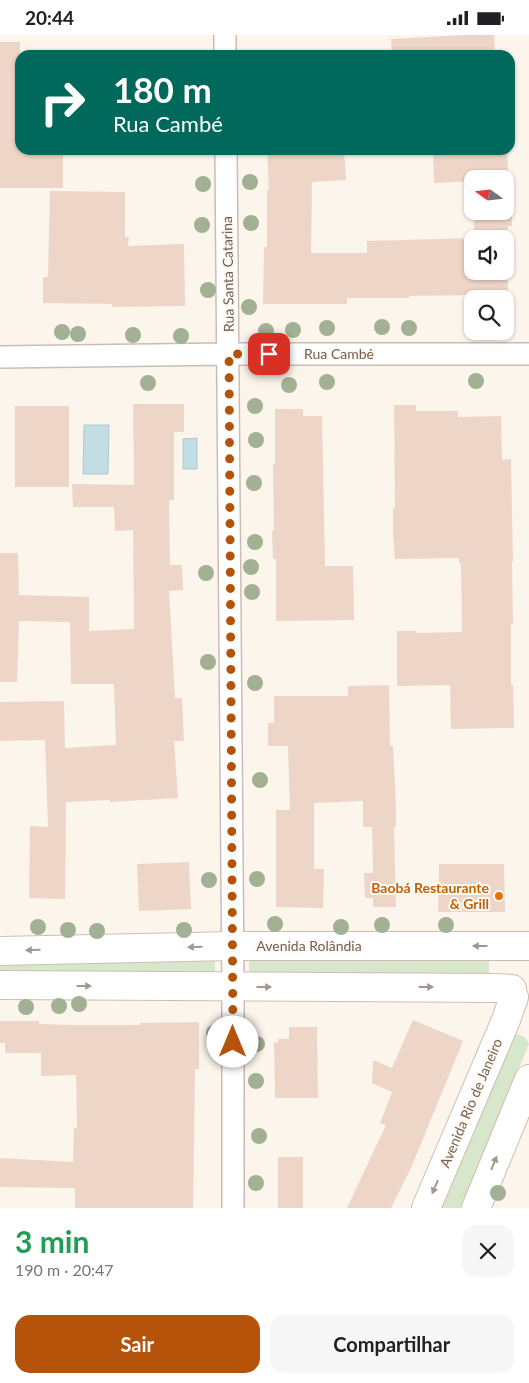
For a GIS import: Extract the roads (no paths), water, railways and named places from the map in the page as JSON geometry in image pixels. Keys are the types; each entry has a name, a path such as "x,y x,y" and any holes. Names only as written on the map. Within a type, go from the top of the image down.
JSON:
{"street":[{"path":"225,35 225,50"},
{"name":"Rua Santa Catarina","path":"226,155 233,947 233,1208"},
{"name":"Rua Cambé","path":"0,357 229,354 529,355"},
{"name":"Avenida Rolândia","path":"0,951 233,947 529,946"},
{"name":"Avenida Rio de Janeiro","path":"426,1208 506,1020 518,1000 512,969 517,958 529,946"},
{"path":"0,985 485,988 518,1000"},
{"path":"476,1208 529,1079"}],"water":[{"path":"84,425 109,425 108,474 83,474"},
{"path":"197,438 197,469 183,469 183,439"}],"place":[{"name":"Baobá Restaurante & Grill","path":"499,896"}]}
